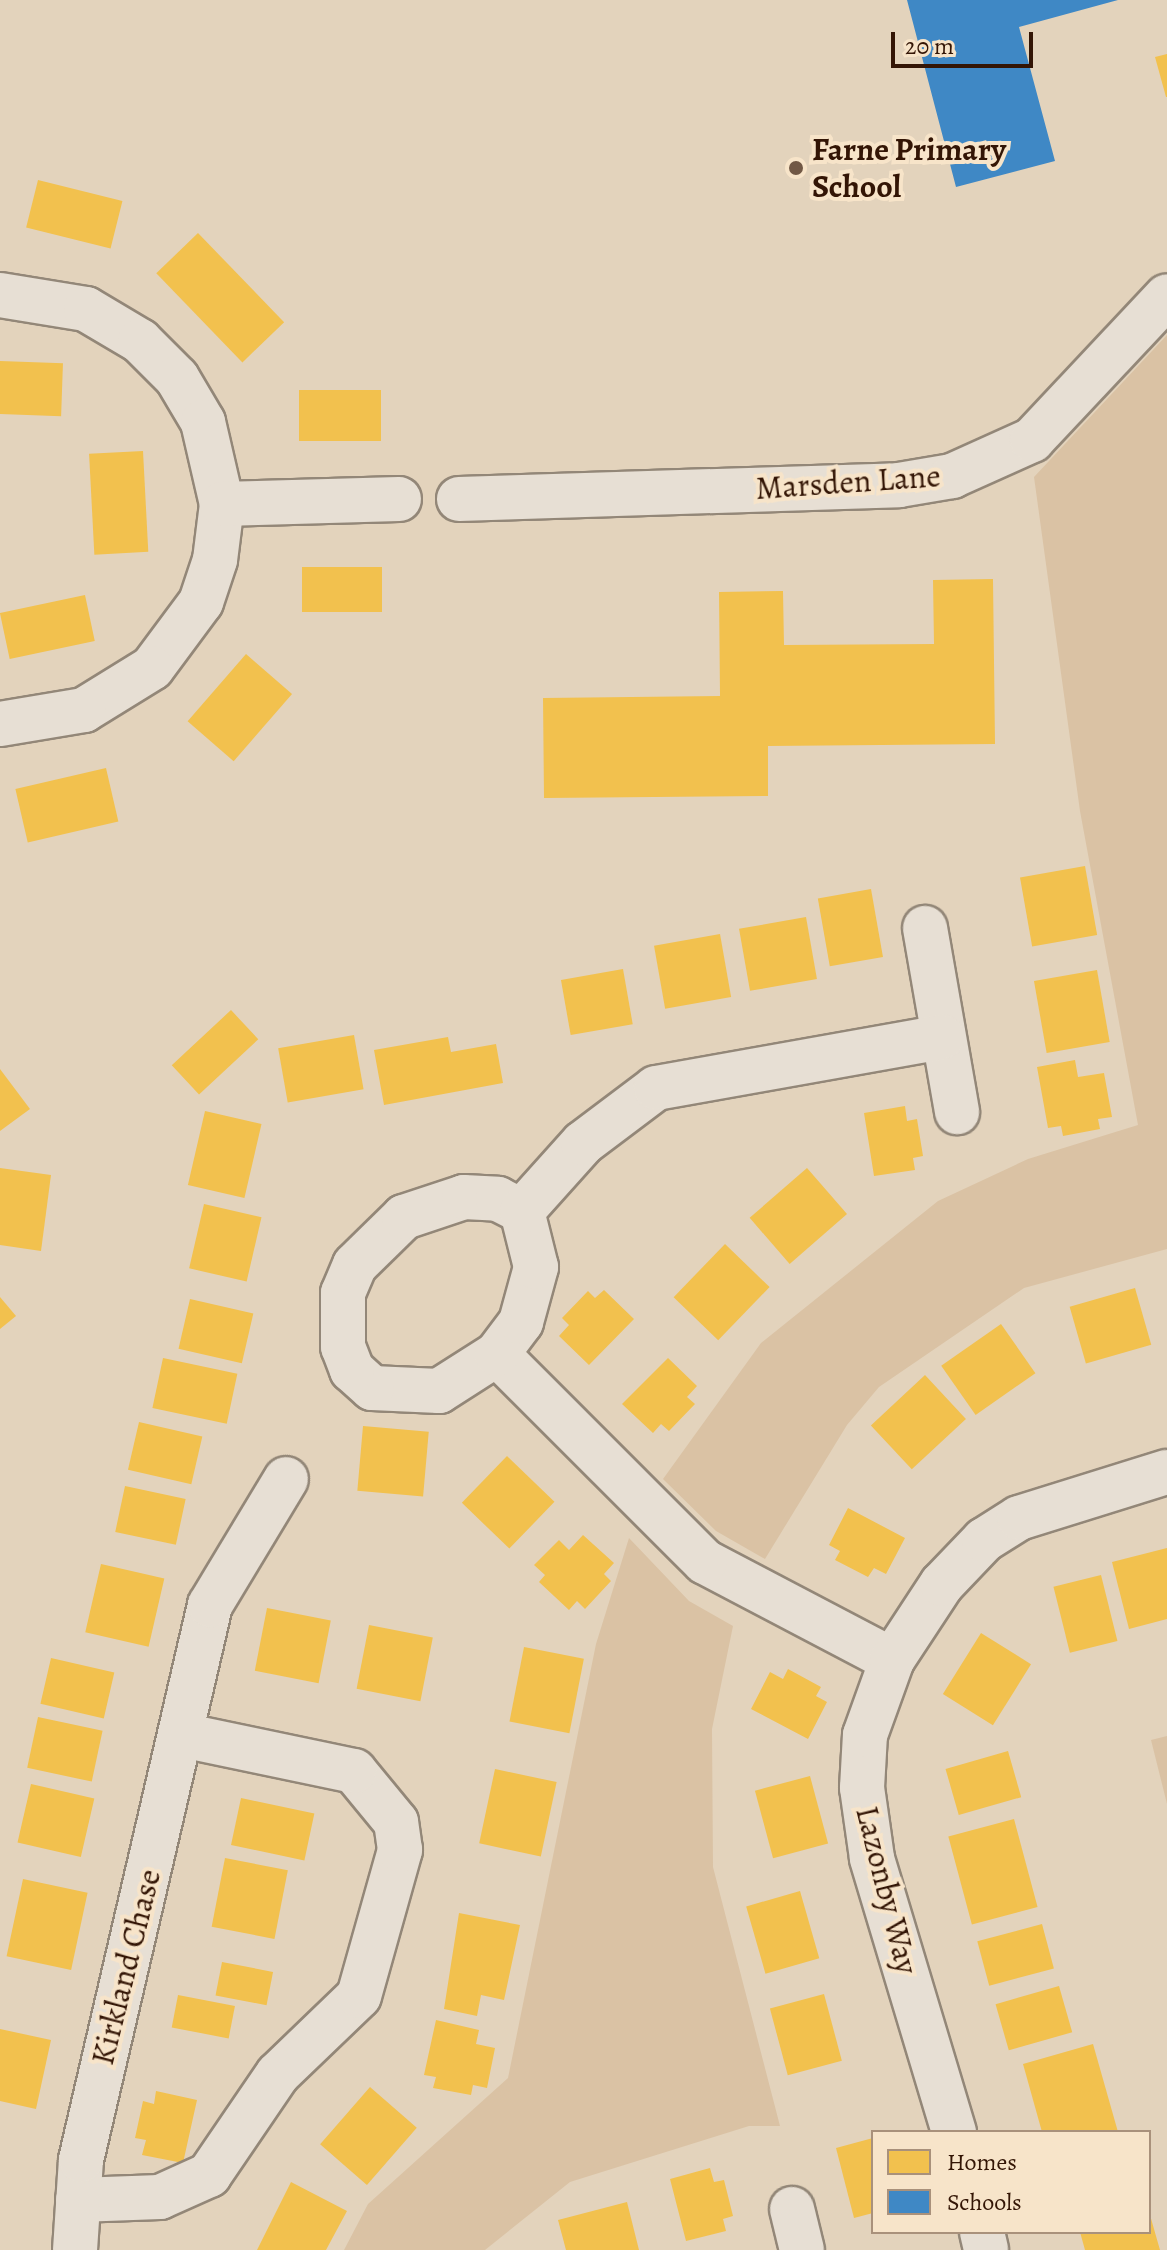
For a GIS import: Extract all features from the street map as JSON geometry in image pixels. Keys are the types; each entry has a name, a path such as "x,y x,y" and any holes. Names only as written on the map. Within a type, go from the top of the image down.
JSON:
{"street":[{"path":"0,295 86,309 140,341 177,378 203,422 222,504 215,560 201,602 152,668 84,710 0,724"},
{"name":"Marsden Lane","path":"459,499 899,485 952,476 1032,440 1167,296"},
{"path":"222,504 399,499"},
{"path":"925,928 957,1112"},
{"path":"522,1211 583,1143 656,1088 943,1037"},
{"path":"464,1197 498,1199 522,1211 536,1267 521,1322 497,1354 439,1391 372,1388 352,1370 343,1347 343,1293 355,1265 404,1217 464,1197"},
{"path":"497,1354 705,1562 892,1660"},
{"name":"Lazonby Way","path":"953,2130 872,1858 862,1788 865,1735 892,1660 942,1584 984,1540 1019,1518 1167,1472"},
{"name":"Kirkland Chase","path":"75,2250 78,2200 93,2105 210,1605 286,1479"},
{"path":"78,2200 160,2197 186,2191 209,2175 278,2074 359,1996 400,1850 396,1822 354,1771 182,1735"}],"shaded area":[{"path":"1167,335 1167,1249 1024,1288 879,1387 847,1425 765,1559 716,1531 663,1479 761,1343 938,1201 1028,1159 1138,1125 1080,811 1034,477"},
{"path":"629,1538 689,1601 733,1626 712,1729 713,1867 780,2126 749,2126 570,2182 485,2250 344,2250 368,2204 508,2078 596,1644"},
{"path":"1167,1736 1167,1804 1151,1740"}],"building: Homes":[{"path":"1167,54 1167,97 1166,97 1155,57"},
{"path":"38,180 122,201 111,249 26,228"},
{"path":"198,233 284,322 242,362 156,273"},
{"path":"0,361 63,363 61,416 0,414"},
{"path":"299,390 381,390 381,441 299,441"},
{"path":"143,451 148,552 94,555 89,454"},
{"path":"302,567 382,567 382,612 302,612"},
{"path":"993,579 995,744 768,746 768,796 544,798 543,698 720,696 719,592 783,591 784,645 934,644 933,580"},
{"path":"85,595 95,641 10,659 0,613"},
{"path":"246,654 292,694 234,761 188,721"},
{"path":"106,768 118,822 28,843 15,789"},
{"path":"1085,866 1097,935 1032,946 1020,877"},
{"path":"871,889 883,957 830,966 818,898"},
{"path":"806,917 817,979 750,991 739,929"},
{"path":"720,934 731,997 665,1009 654,946"},
{"path":"623,969 633,1024 571,1035 561,980"},
{"path":"1097,970 1110,1042 1047,1053 1034,981"},
{"path":"231,1010 258,1039 199,1094 172,1065"},
{"path":"354,1035 364,1089 288,1103 278,1048"},
{"path":"448,1037 451,1052 496,1044 503,1083 384,1105 374,1050"},
{"path":"1075,1060 1078,1077 1104,1073 1112,1117 1098,1119 1100,1129 1063,1136 1061,1126 1048,1128 1037,1067"},
{"path":"0,1069 30,1109 0,1131"},
{"path":"905,1106 907,1121 917,1119 923,1156 913,1158 915,1170 874,1176 864,1113"},
{"path":"205,1111 262,1124 244,1198 188,1185"},
{"path":"0,1168 51,1175 41,1251 0,1245"},
{"path":"807,1168 847,1214 790,1264 750,1218"},
{"path":"204,1204 261,1217 247,1282 189,1268"},
{"path":"725,1244 770,1287 718,1340 674,1297"},
{"path":"1135,1288 1151,1345 1086,1363 1070,1307"},
{"path":"604,1290 634,1319 589,1365 559,1336 569,1325 562,1318 588,1291 595,1298"},
{"path":"0,1297 16,1316 0,1329"},
{"path":"190,1299 253,1314 242,1363 179,1349"},
{"path":"1001,1324 1035,1373 976,1415 941,1366"},
{"path":"163,1358 237,1374 227,1424 152,1408"},
{"path":"668,1358 697,1386 687,1397 695,1404 669,1431 661,1424 653,1433 622,1404"},
{"path":"925,1375 966,1419 912,1469 871,1425"},
{"path":"139,1422 202,1437 191,1484 128,1470"},
{"path":"363,1426 429,1432 423,1497 357,1491"},
{"path":"507,1456 554,1502 509,1549 462,1503"},
{"path":"125,1486 186,1499 176,1545 115,1532"},
{"path":"848,1508 905,1538 886,1574 874,1568 868,1577 835,1560 840,1551 829,1545"},
{"path":"583,1535 614,1563 604,1574 611,1581 585,1609 577,1601 569,1610 539,1582 545,1575 534,1565 559,1540 569,1550"},
{"path":"1167,1548 1167,1619 1129,1629 1112,1562"},
{"path":"101,1564 164,1579 149,1647 85,1632"},
{"path":"1101,1575 1117,1641 1070,1653 1053,1587"},
{"path":"267,1608 331,1620 319,1683 255,1671"},
{"path":"369,1625 433,1637 420,1701 357,1689"},
{"path":"981,1633 1031,1664 993,1725 943,1694"},
{"path":"524,1647 584,1659 569,1733 509,1722"},
{"path":"51,1658 114,1673 104,1718 40,1704"},
{"path":"788,1669 821,1687 816,1696 827,1702 808,1739 751,1709 770,1672 783,1679"},
{"path":"38,1717 103,1731 92,1782 27,1768"},
{"path":"1008,1751 1021,1797 959,1815 946,1769"},
{"path":"495,1769 557,1782 541,1856 479,1843"},
{"path":"810,1776 828,1844 773,1858 755,1791"},
{"path":"31,1784 94,1799 81,1857 18,1842"},
{"path":"241,1798 314,1814 304,1861 231,1845"},
{"path":"1014,1819 1038,1907 972,1924 948,1837"},
{"path":"225,1858 288,1870 274,1939 212,1927"},
{"path":"23,1879 88,1893 71,1970 7,1956"},
{"path":"800,1891 819,1958 765,1974 746,1906"},
{"path":"459,1913 520,1925 504,2000 481,1995 477,2016 444,2009"},
{"path":"1042,1924 1054,1968 989,1986 977,1941"},
{"path":"222,1962 273,1972 267,2005 216,1995"},
{"path":"1059,1986 1072,2032 1009,2050 996,2004"},
{"path":"824,1994 842,2061 788,2075 770,2008"},
{"path":"178,1995 235,2006 229,2038 172,2027"},
{"path":"436,2020 479,2030 476,2044 495,2048 487,2088 473,2085 471,2095 433,2088 436,2077 424,2075"},
{"path":"0,2029 51,2040 36,2109 0,2101"},
{"path":"1093,2044 1117,2130 1041,2130 1023,2064"},
{"path":"370,2087 417,2128 367,2185 320,2144"},
{"path":"156,2091 197,2100 183,2163 142,2155 146,2140 135,2138 143,2101 154,2104"},
{"path":"871,2139 871,2214 854,2218 836,2148"},
{"path":"710,2168 714,2182 724,2180 733,2216 723,2219 726,2231 686,2241 670,2179"},
{"path":"291,2182 347,2211 326,2250 257,2250"},
{"path":"627,2202 639,2250 566,2250 558,2220"},
{"path":"1151,2218 1160,2250 1085,2250 1081,2234 1151,2234"}],"building: Schools":[{"path":"907,0 1118,0 1019,27 1055,161 956,187"}],"place":[{"name":"Farne Primary School","path":"796,168"}]}
